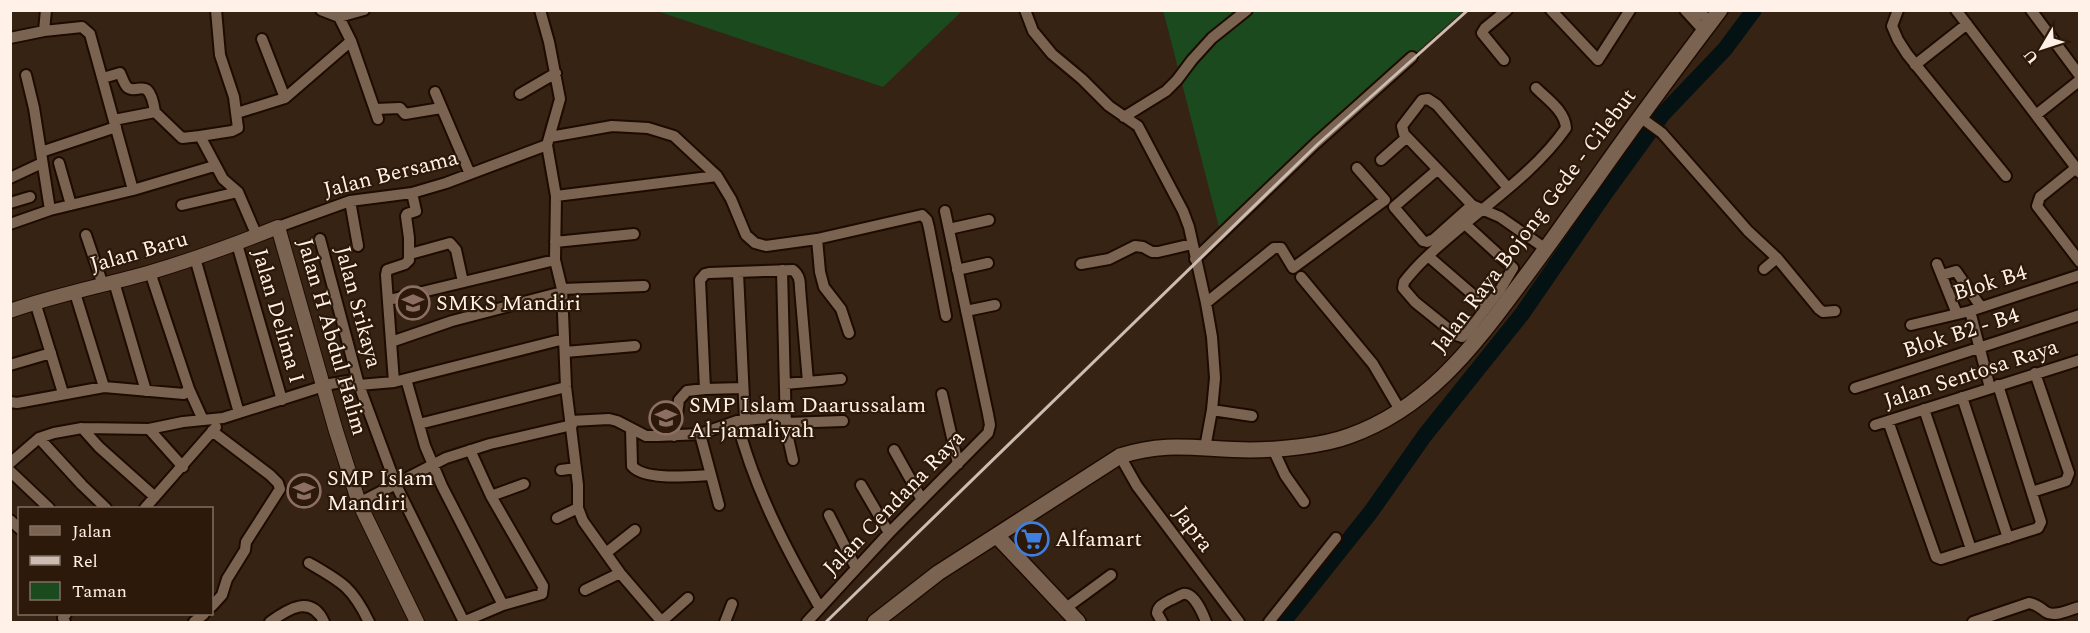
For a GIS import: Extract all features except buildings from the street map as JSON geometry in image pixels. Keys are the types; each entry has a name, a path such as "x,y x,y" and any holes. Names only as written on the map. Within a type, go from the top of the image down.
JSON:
{"main road":[{"name":"Jalan Raya Bojong Gede - Cilebut","path":"875,622 938,573 1120,456 1143,449 1164,447 1252,450 1319,444 1348,437 1400,410 1452,370 1490,324 1644,120 1712,21"},
{"path":"997,536 1078,622"}],"street":[{"path":"44,31 46,10"},
{"path":"321,10 338,14 364,10"},
{"path":"540,10 560,99 549,141 556,196 555,260 562,290 566,387 576,468 578,508 583,521 620,573 662,622 688,598"},
{"path":"1025,10 1033,31 1052,54 1109,106 1138,126 1183,212 1189,227 1212,337 1215,378 1205,448"},
{"path":"1124,117 1166,91 1212,38 1247,10"},
{"path":"1504,60 1482,33 1483,29 1507,10"},
{"path":"1551,10 1601,63 1624,13"},
{"path":"1685,10 1712,21"},
{"path":"1698,10 1712,21"},
{"path":"1898,10 1892,26 1915,65 2006,176"},
{"path":"1956,10 2078,170 2040,197 2037,206 2079,262"},
{"path":"2031,10 2079,76"},
{"path":"103,78 120,73 127,87 132,90 142,87 148,90 155,112 182,138 232,131 238,128 234,97 220,55 214,11"},
{"path":"338,14 351,41 376,114 400,108 405,114 441,108"},
{"path":"1915,65 1967,24"},
{"path":"10,38 82,27 90,33 133,190"},
{"path":"262,39 285,98"},
{"path":"237,113 285,98 351,41"},
{"path":"1195,259 1316,143 1412,57"},
{"path":"520,94 556,73"},
{"path":"26,75 50,210"},
{"path":"2036,116 2079,80"},
{"path":"1437,170 1394,207 1423,242 1427,243 1508,188 1552,146 1566,128 1561,113 1536,88"},
{"path":"435,92 470,174"},
{"path":"1508,188 1437,105 1428,99 1422,100 1402,126 1402,131 1437,170 1478,207 1500,217 1546,249"},
{"path":"10,178 42,158 115,124 155,112"},
{"path":"1644,120 1662,134 1748,231 1777,258 1819,309 1823,312 1835,311"},
{"name":"Jalan Bersama","path":"278,227 350,201 412,193 470,174 549,141 612,126 661,131 674,136 717,176 731,199 746,235 755,243 766,246 817,239"},
{"path":"200,136 214,166 223,179 238,192 256,236"},
{"path":"1381,160 1407,137"},
{"path":"59,163 71,205"},
{"path":"10,224 50,210 133,190 214,166"},
{"path":"1206,303 1274,248 1284,250 1293,268 1385,200 1357,168"},
{"path":"556,196 717,176"},
{"path":"182,205 238,192"},
{"path":"394,382 387,272 405,264 410,254 406,216 417,211 412,193"},
{"path":"10,203 30,197"},
{"path":"350,201 358,246"},
{"path":"1465,224 1512,268 1500,290 1462,337 1456,335 1415,302 1403,288 1404,282 1428,255 1465,224 1478,207"},
{"name":"Jalan Cendana Raya","path":"807,622 889,533 988,433 990,424 945,211"},
{"path":"849,333 841,309 824,286 820,272 817,239 884,225 918,215 924,216 929,228 946,316"},
{"path":"949,229 989,220"},
{"name":"Jalan Baru","path":"10,311 195,258 278,227"},
{"name":"Jalan H Abdul Halim","path":"278,227 359,503 417,622"},
{"path":"555,242 634,234"},
{"path":"86,235 109,283 146,391"},
{"name":"Jalan Srikaya","path":"320,239 359,386 396,485 464,622"},
{"path":"410,254 450,243 456,250 463,282"},
{"name":"Jalan Delima I","path":"237,244 282,400"},
{"path":"1081,264 1109,259 1135,246 1158,252 1192,244"},
{"path":"1428,255 1486,306"},
{"path":"195,258 239,413"},
{"path":"1764,270 1777,258"},
{"path":"389,300 555,260"},
{"path":"957,270 988,263"},
{"path":"1937,264 1957,314"},
{"path":"782,270 786,436 793,460"},
{"path":"705,389 700,280 709,273 793,270 799,277 808,382"},
{"path":"1942,275 1956,271 1981,307"},
{"path":"150,272 189,390 203,420"},
{"path":"738,273 743,388 741,420 752,472 762,498 800,574 820,608"},
{"name":"Blok B4","path":"1911,325 1970,311 2079,275"},
{"path":"1301,277 1373,364 1400,410"},
{"path":"391,342 452,321 562,290 644,286"},
{"path":"75,293 104,387"},
{"path":"35,302 63,393"},
{"path":"966,311 995,305"},
{"path":"1888,421 1935,555 1941,559 2040,526 2041,522 2032,492 1980,349 1970,311"},
{"name":"Blok B2 - B4","path":"1855,388 2079,315"},
{"path":"10,463 39,438 82,428 149,429 224,418 323,386 348,381 359,386 394,382 564,339"},
{"path":"564,352 635,346"},
{"path":"10,364 51,352"},
{"name":"Jalan Sentosa Raya","path":"1875,425 2035,373 2079,363"},
{"path":"2032,492 2066,481 2069,473 2035,373"},
{"path":"406,379 412,406 433,465 452,508 503,605"},
{"path":"785,384 841,380"},
{"path":"10,402 17,403 104,387 184,394 189,390"},
{"path":"419,424 566,387"},
{"path":"674,436 679,400 687,391 743,388"},
{"path":"942,394 958,464"},
{"path":"1962,397 2008,538"},
{"path":"1924,409 1971,549"},
{"path":"1212,410 1252,416"},
{"path":"146,507 224,418"},
{"path":"359,503 433,465 470,450 571,423 609,419 646,436 674,436 700,434 741,420 843,421"},
{"path":"82,428 112,459 155,497"},
{"path":"149,429 183,467"},
{"path":"631,429 632,466 640,473 663,476 710,475"},
{"path":"212,431 270,475 278,483 280,489 246,542 244,550 227,579 222,595 213,602"},
{"path":"700,434 719,505"},
{"path":"39,438 105,507"},
{"path":"1273,449 1285,476 1304,502"},
{"path":"464,622 503,605 542,594 543,586 491,496 470,450"},
{"path":"894,450 922,500"},
{"name":"Japra","path":"1120,456 1144,495 1239,622"},
{"path":"561,470 576,468"},
{"path":"10,471 48,507"},
{"path":"491,496 524,484"},
{"path":"861,485 889,533"},
{"path":"557,518 578,508"},
{"path":"829,515 856,568"},
{"path":"606,553 635,530"},
{"path":"1269,622 1336,537"},
{"path":"309,564 347,586 369,622"},
{"path":"585,590 620,573"},
{"path":"1066,608 1111,575"},
{"path":"1162,622 1156,614 1157,609 1184,593 1194,600 1206,622"},
{"path":"1973,622 2029,603 2037,604 2049,614 2079,606"},
{"path":"725,622 732,604"},
{"path":"270,622 286,611 309,607 316,611 324,622"}],"green space":[{"path":"1163,10 1463,11 1219,227"},
{"path":"657,11 962,11 883,87"}],"waterway":[{"path":"1283,622 1370,513 1425,435 1522,314 1662,115 1725,49 1754,10"}],"railway":[{"path":"826,622 1318,144 1468,10"}],"place":[{"name":"SMKS Mandiri","path":"413,303"},
{"name":"SMP Islam Daarussalam Al-jamaliyah","path":"666,418"},
{"name":"SMP Islam Mandiri","path":"304,491"},
{"name":"Alfamart","path":"1032,539"}]}
